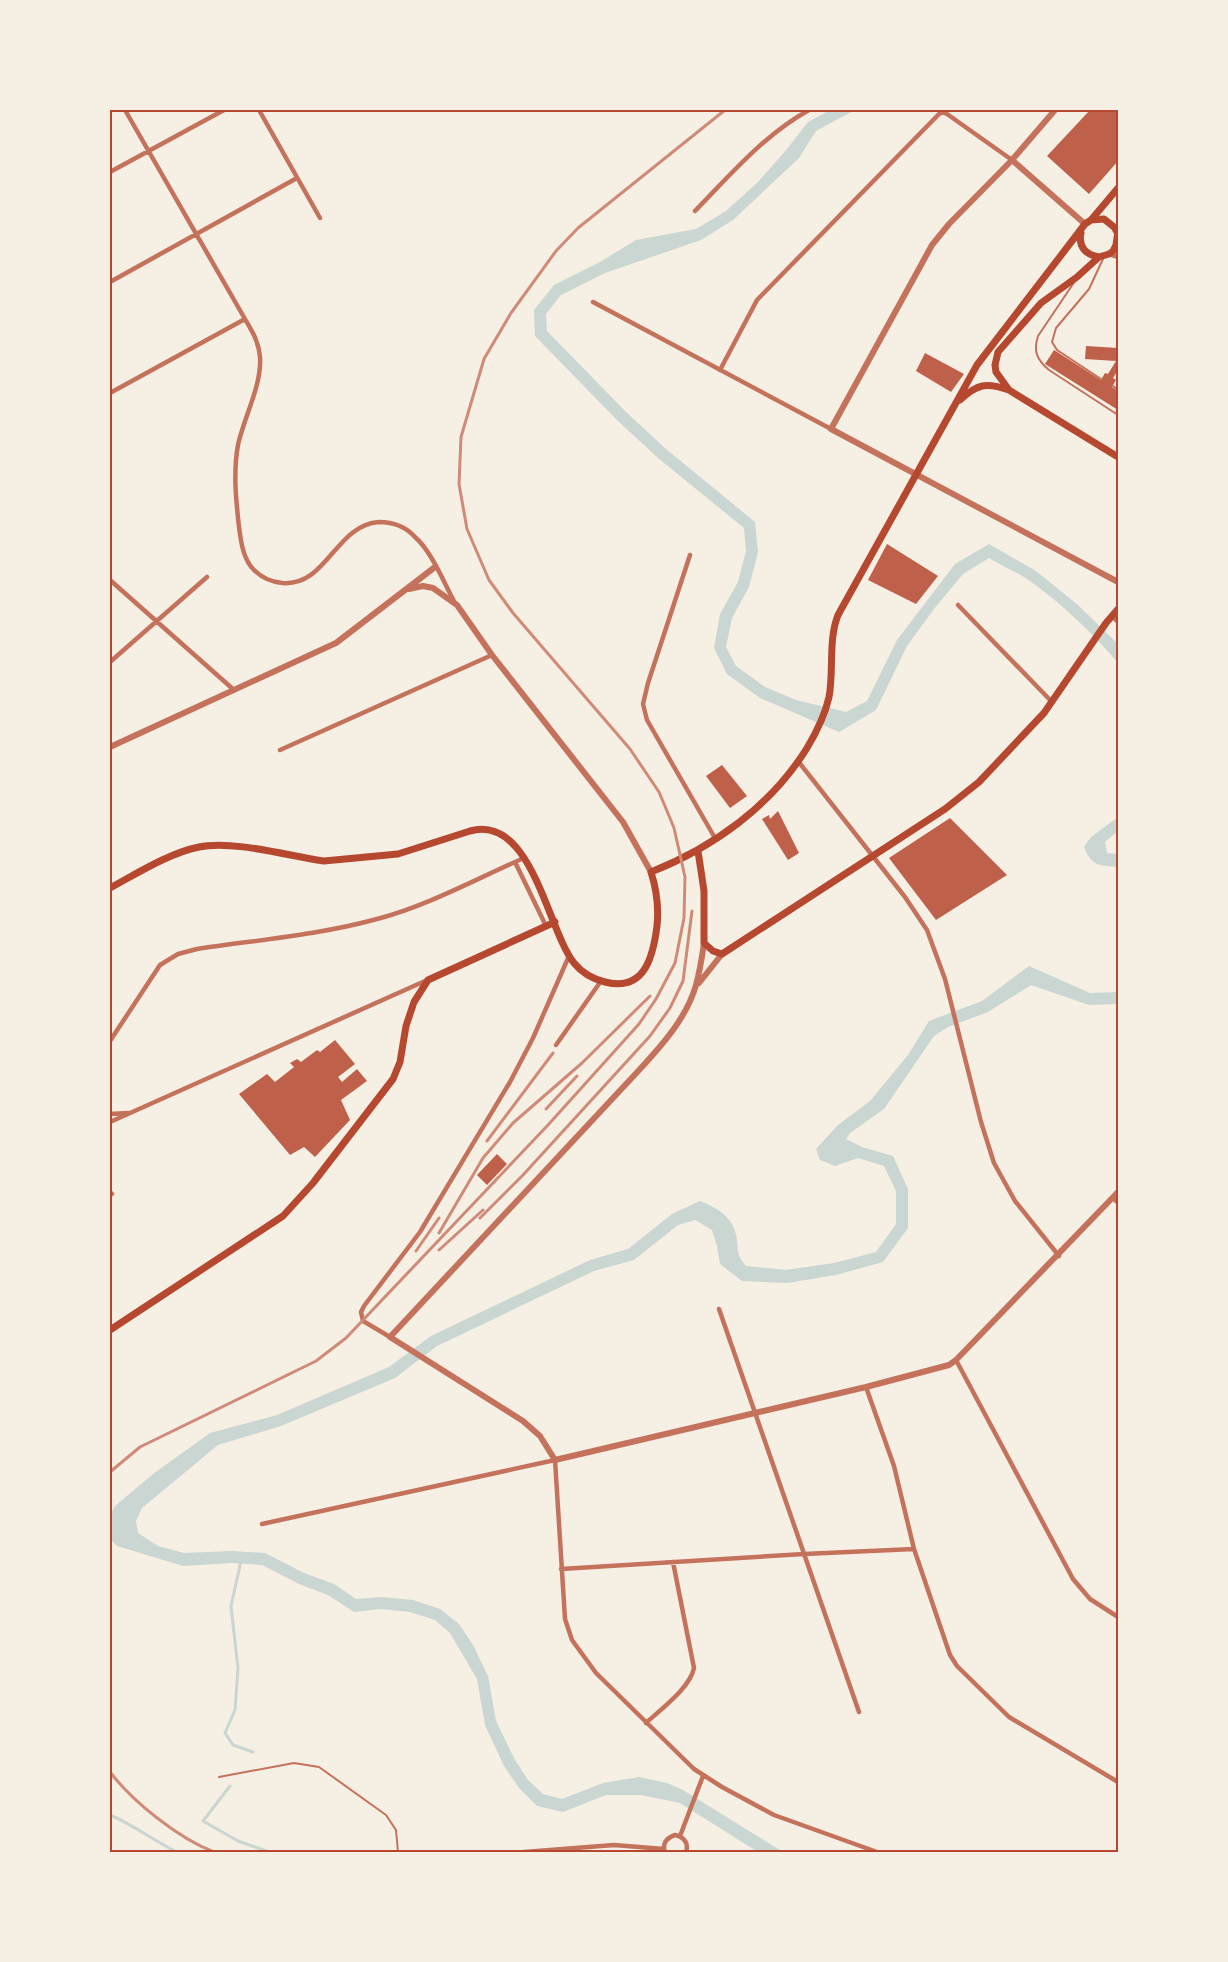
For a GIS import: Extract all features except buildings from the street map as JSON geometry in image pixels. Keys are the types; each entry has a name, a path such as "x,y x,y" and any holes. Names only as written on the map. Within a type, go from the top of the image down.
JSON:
{"main road":[{"path":"110,888 186,851 211,846 253,849 324,861 338,861 399,854 480,828 496,832 513,844 524,858 569,956 580,970 601,981 614,984 628,984 640,976 648,964 657,921 658,902 651,872 698,851 770,797 798,761 817,731 829,699 836,621 977,365 1086,225 1119,188"},
{"path":"1009,390 996,372 994,364 998,352 1034,309 1113,250 1118,236 1110,222 1104,219 1086,225"},
{"path":"1086,225 1081,245 1085,252 1104,256"},
{"path":"956,404 971,390 983,385 995,385 1009,390 1119,457"},
{"path":"698,851 704,891 704,943 713,951 722,954 968,792 1052,702 1106,623 1119,609"},
{"path":"110,1330 266,1228 283,1216 304,1194 393,1079 400,1062 406,1026 414,1002 428,980 555,922"}],"street":[{"path":"125,110 259,346 260,366 238,445 236,486 241,540 247,560 253,569 267,579 279,583 301,581 320,568 341,541 353,531 371,523 389,522 404,527 417,538 457,605 492,655 623,822 651,872"},
{"path":"110,172 224,110"},
{"path":"259,110 320,218"},
{"path":"695,211 764,140 777,129 809,110"},
{"path":"831,429 932,245 1055,110"},
{"path":"720,370 756,300 943,112 1011,160 1086,225"},
{"path":"110,282 297,178"},
{"path":"1104,256 1119,257"},
{"path":"593,302 1119,582"},
{"path":"110,393 245,319"},
{"path":"690,555 643,704 647,720 715,838"},
{"path":"110,747 336,643 435,567"},
{"path":"110,662 207,577"},
{"path":"110,580 234,690"},
{"path":"409,589 423,586 433,588 457,605"},
{"path":"958,605 1052,702"},
{"path":"1112,616 1119,622"},
{"path":"280,750 492,655"},
{"path":"798,761 905,897 927,930 950,998 981,1122 994,1163 1015,1201 1059,1256"},
{"path":"110,1041 160,965 178,954 379,919 434,898 524,858"},
{"path":"515,862 546,927"},
{"path":"390,1337 655,1053 685,1011 696,986 704,943"},
{"path":"696,986 722,954"},
{"path":"569,956 533,1038 510,1082 420,1232 364,1306 361,1312 363,1321 523,1421 540,1436 555,1460 565,1619 572,1640 596,1673 646,1724 704,1776 774,1815 877,1852"},
{"path":"110,1122 428,980"},
{"path":"556,1045 601,981"},
{"path":"110,1113 130,1113"},
{"path":"262,1524 755,1414 949,1365 1116,1200 1119,1192"},
{"path":"718,1310 859,1712"},
{"path":"956,1360 1073,1579 1090,1599 1119,1617"},
{"path":"866,1387 894,1466 914,1549 950,1654 957,1666 1009,1717 1119,1782"},
{"path":"561,1569 914,1549"},
{"path":"646,1724 685,1686 694,1668 673,1562"},
{"path":"680,1836 704,1776"},
{"path":"524,1852 614,1845 665,1851 664,1844 670,1837 680,1836 687,1842 686,1852"}],"lane":[{"path":"1101,379 1057,350 1052,342 1056,328 1089,289 1104,256"},
{"path":"1077,277 1038,336 1035,354 1049,370 1119,415"},
{"path":"1113,386 1119,390"},
{"path":"219,1777 294,1763 319,1767 386,1815 396,1830 398,1852"}],"shaded area":[{"path":"830,110 855,110 816,131 799,158 733,220 701,240 605,273 561,295 546,314 547,331 626,412 666,449 755,522 758,552 749,587 732,618 726,647 736,666 765,687 796,700 846,712 867,701 897,640 955,564 989,544 1036,571 1078,605 1118,644 1118,663 1088,630 1054,599 1025,578 989,558 963,574 934,609 907,646 876,710 839,732 760,698 727,674 714,648 720,614 738,582 746,551 744,528 658,458 618,421 535,336 534,310 554,285 600,262 636,240 696,229 726,211 758,182 808,122"},
{"path":"1118,817 1118,831 1105,842 1107,853 1118,854 1118,867 1093,862 1084,847 1091,837"},
{"path":"1029,966 1090,993 1118,992 1118,1004 1089,1005 1031,985 988,1012 948,1027 934,1036 884,1109 850,1133 846,1139 862,1147 893,1156 908,1189 908,1228 883,1262 836,1275 787,1283 742,1281 720,1264 712,1230 695,1220 678,1225 634,1260 594,1271 437,1346 395,1378 281,1426 218,1445 142,1508 136,1521 138,1533 158,1546 184,1553 231,1551 265,1553 304,1573 334,1584 356,1599 381,1597 413,1600 440,1609 459,1624 473,1645 488,1676 496,1721 515,1760 528,1780 543,1794 562,1799 603,1783 639,1777 667,1783 683,1790 783,1852 758,1852 680,1803 641,1795 606,1795 563,1812 537,1806 519,1788 504,1766 485,1725 477,1679 450,1633 435,1620 410,1612 381,1609 354,1612 328,1595 299,1584 262,1565 231,1563 183,1566 117,1546 110,1539 110,1515 115,1506 153,1474 210,1433 277,1415 389,1367 431,1336 590,1260 628,1249 672,1214 700,1201 725,1215 733,1225 739,1256 746,1266 786,1270 834,1263 876,1252 896,1224 896,1191 884,1166 858,1158 835,1166 820,1160 816,1149 838,1125 870,1101 908,1055 929,1021 982,1001"}],"waterway":[{"path":"241,1561 231,1606 238,1668 235,1710 225,1733 233,1745 253,1752"},
{"path":"230,1786 203,1821 238,1841 269,1852"},
{"path":"110,1815 177,1852"}],"railway":[{"path":"110,1472 140,1447 316,1361 346,1338 548,1125 639,1024 656,999 675,963 684,918 685,877 674,828 659,792 630,749 513,613 489,580 467,529 459,484 461,437 484,359 511,313 556,251 578,228 725,110"},
{"path":"480,1218 523,1175 650,1036 670,1008 683,981 692,911"},
{"path":"439,1233 483,1158 513,1123 582,1063 650,996"},
{"path":"487,1141 553,1053"},
{"path":"546,1109 577,1076"},
{"path":"439,1250 483,1210"},
{"path":"416,1251 439,1218"},
{"path":"110,1772 157,1818 186,1838 214,1852"}]}
